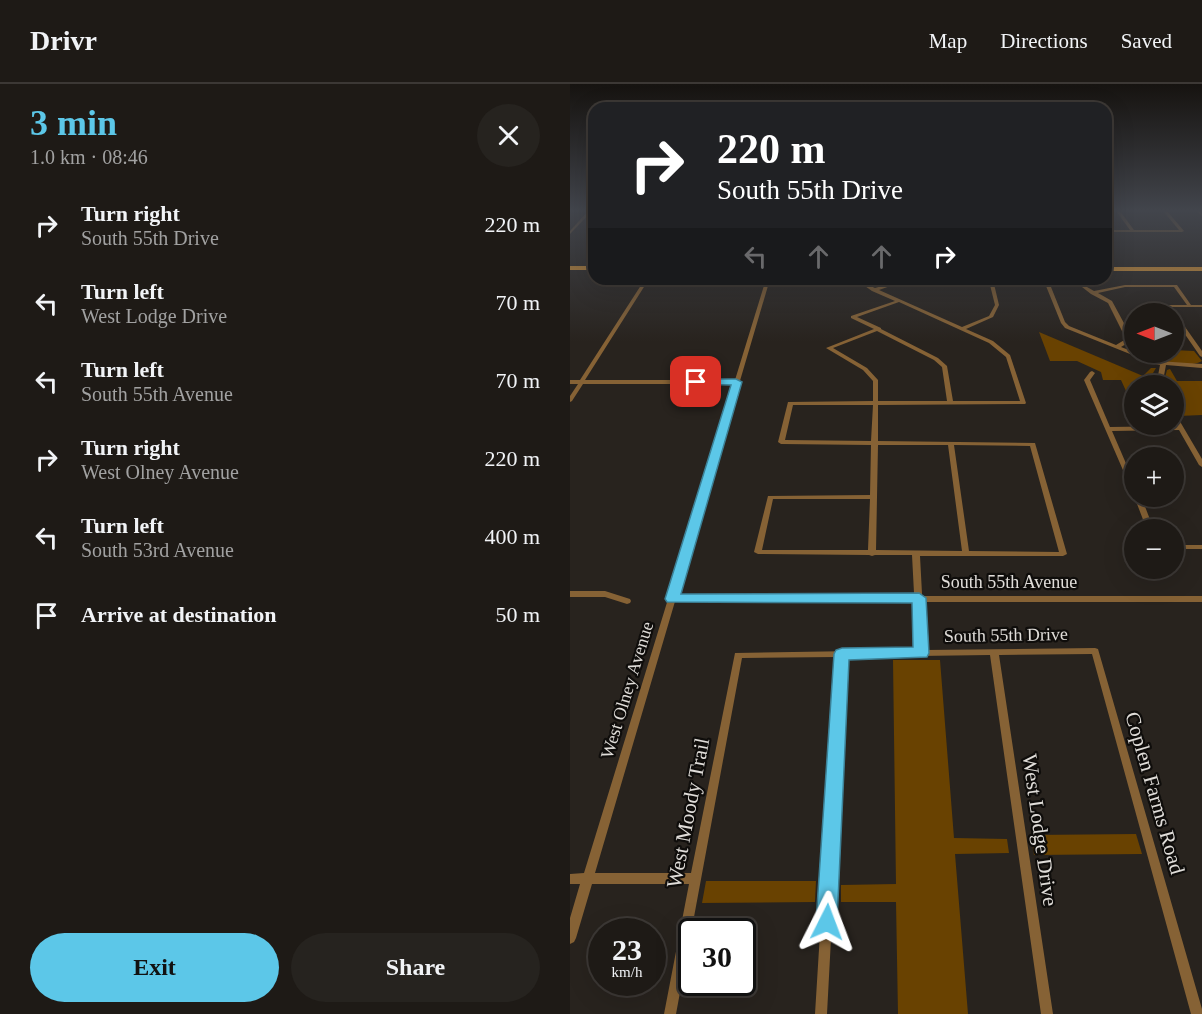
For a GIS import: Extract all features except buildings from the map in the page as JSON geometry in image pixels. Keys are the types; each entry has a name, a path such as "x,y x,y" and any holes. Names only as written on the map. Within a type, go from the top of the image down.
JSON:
{"main road":[{"path":"570,268 588,268"},
{"path":"1112,269 1202,269"}],"street":[{"path":"570,400 643,285"},
{"name":"West Olney Avenue","path":"570,939 766,285"},
{"path":"866,285 991,342 1008,356 1023,403 790,403 781,442 1033,444 1063,554 916,555 758,552 770,497 873,497"},
{"path":"874,290 890,285"},
{"path":"961,329 991,317 997,305 992,285"},
{"path":"1116,347 1129,338 1110,302 1081,286 1048,286 1063,323 1067,327 1116,347 1163,365 1202,366"},
{"path":"1093,293 1125,286 1175,286 1190,306"},
{"path":"898,301 852,317 936,359 945,368 950,403"},
{"path":"1202,306 1167,306 1202,355"},
{"path":"872,554 876,381 865,369 829,348 879,329"},
{"path":"1161,375 1163,365"},
{"path":"1092,373 1088,380 1124,466"},
{"path":"570,382 736,382"},
{"path":"1108,429 1124,429"},
{"path":"1184,433 1200,457 1202,465"},
{"path":"951,444 966,553"},
{"path":"1184,547 1202,547"},
{"path":"916,555 921,653"},
{"path":"570,594 605,594 627,601"},
{"name":"South 55th Avenue","path":"672,599 1202,599"},
{"name":"South 55th Drive","path":"738,655 1095,651"},
{"name":"Coplen Farms Road","path":"1095,651 1197,1014"},
{"name":"West Lodge Drive","path":"994,652 1047,1014"},
{"path":"821,1014 842,654"},
{"name":"West Moody Trail","path":"670,1014 738,655"},
{"path":"570,879 696,878"}],"shaded area":[{"path":"1039,332 1141,375 1124,375 1124,387 1121,380 1103,380 1101,372 1077,361 1050,361"},
{"path":"1184,351 1194,351 1202,361 1196,363 1181,365 1171,363 1184,363"},
{"path":"1151,368 1156,368 1153,375 1144,375"},
{"path":"1170,369 1174,375 1166,375 1167,370"},
{"path":"1184,381 1202,381 1202,415 1184,416"},
{"path":"893,660 940,660 954,838 1007,839 1009,853 955,854 968,1014 898,1014 896,902 841,902 841,885 896,884"},
{"path":"1136,834 1142,854 1034,855 1031,835"},
{"path":"706,881 816,881 815,902 702,903"}],"route":[{"path":"696,382 736,382 672,599 919,598 921,653 842,654 827,922"}]}
